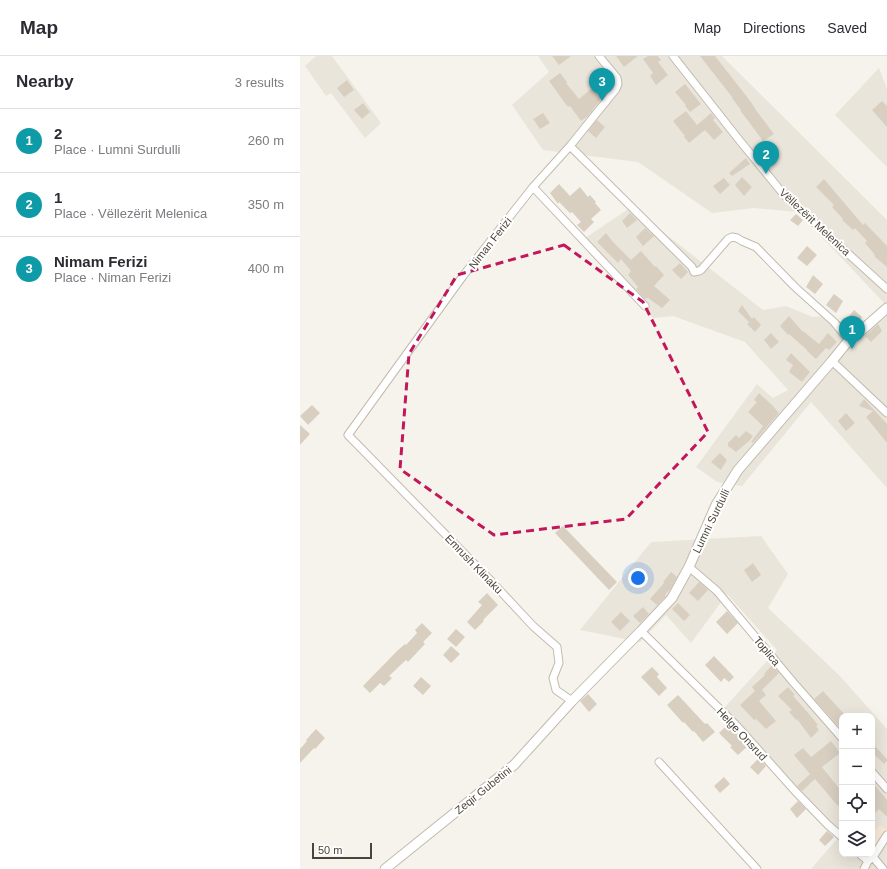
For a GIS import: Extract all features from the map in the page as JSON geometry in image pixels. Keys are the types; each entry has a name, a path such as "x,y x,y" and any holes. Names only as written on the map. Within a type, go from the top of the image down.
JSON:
{"street":[{"name":"Niman Ferizi","path":"348,435 447,297 533,187 570,146 616,89 618,84 617,78 599,56"},
{"name":"Vëllezërit Melenica","path":"673,56 740,142 785,196 887,289"},
{"path":"570,146 692,267 694,272 701,270 728,239 732,237 737,238 756,247 795,287 834,322 849,340"},
{"path":"533,187 644,306"},
{"name":"Lumni Surdulli","path":"572,701 672,598 689,567 716,505 738,470 849,340 887,308"},
{"path":"832,361 887,413"},
{"name":"Emrush Klinaku","path":"348,435 533,626 556,647 559,664 553,678 556,690 572,701"},
{"name":"Toplica","path":"689,567 717,590 793,682 839,735"},
{"name":"Helge Onsrud","path":"641,631 737,726 795,791 839,835"},
{"name":"Zeqir Gubetini","path":"385,869 514,765 572,701"},
{"path":"659,762 757,869"},
{"path":"875,775 887,789"},
{"path":"864,869 887,835"},
{"path":"866,857 883,869"}],"highlighted area":[{"path":"564,245 643,302 708,432 626,519 494,535 400,469 409,354 457,275"}],"shaded area":[{"path":"316,56 332,56 381,123 365,138 331,93 326,96 305,66"},
{"path":"538,56 722,56 887,220 887,488 811,402 742,486 717,482 696,467 757,384 773,398 788,390 745,342 673,316 653,318 581,241 631,207 763,310 786,306 813,317 825,316 846,338 885,304 798,212 754,208 712,213 638,162 543,150 512,105 549,72"},
{"path":"879,68 887,89 887,167 835,115"},
{"path":"761,536 788,574 768,608 839,675 873,713 839,713 839,857 875,857 875,716 887,729 887,869 811,869 838,838 779,779 724,708 777,650 727,594 691,643 666,615 640,642 580,630 651,542"},
{"path":"880,825 887,830 887,835 875,848 875,830"}],"building":[{"path":"552,56 571,56 559,65"},
{"path":"616,56 638,56 624,67"},
{"path":"648,56 658,56 661,60 658,62 668,75 656,85 650,76 653,73 643,59"},
{"path":"700,56 715,56 774,134 763,141 732,97"},
{"path":"560,73 579,99 592,88 601,99 588,116 581,121 570,106 568,107 564,102 549,81"},
{"path":"347,80 354,90 344,97 337,88"},
{"path":"685,84 701,104 690,112 675,92"},
{"path":"882,101 887,106 887,127 872,110"},
{"path":"363,103 370,112 362,119 354,110"},
{"path":"686,111 697,125 711,113 715,118 713,120 723,132 714,140 705,130 689,143 673,121"},
{"path":"543,113 550,123 540,129 533,119"},
{"path":"597,120 605,127 596,138 588,131"},
{"path":"746,158 750,164 732,176 729,173"},
{"path":"742,177 752,187 744,196 735,185"},
{"path":"724,178 730,185 720,194 713,186"},
{"path":"824,179 863,225 865,223 887,246 887,267 874,256 875,255 865,243 867,241 855,228 853,230 842,220 843,219 832,207 834,205 816,187"},
{"path":"559,184 570,196 580,187 588,197 590,195 601,210 591,219 594,222 584,232 577,225 581,222 572,212 570,213 559,202 558,204 550,193"},
{"path":"630,213 637,220 627,228 622,221"},
{"path":"796,214 803,220 798,226 790,220"},
{"path":"645,228 654,236 643,246 636,237"},
{"path":"606,233 631,260 641,251 664,275 654,286 670,300 662,308 648,298 645,299 636,289 638,287 628,275 631,271 621,259 618,263 597,242"},
{"path":"807,246 817,255 807,266 797,258"},
{"path":"680,263 688,272 681,279 672,270"},
{"path":"813,275 823,284 815,294 806,287"},
{"path":"834,294 843,301 836,313 826,305"},
{"path":"742,305 752,319 754,317 761,325 755,332 747,324 749,322 738,311"},
{"path":"854,310 862,317 855,326 846,320"},
{"path":"789,316 803,332 819,344 828,333 837,342 829,350 826,348 816,359 789,334 788,335 780,326"},
{"path":"878,324 882,331 871,342 865,336"},
{"path":"771,333 779,342 771,349 764,340"},
{"path":"791,353 810,372 802,382 789,372 793,365 786,360"},
{"path":"759,393 779,413 753,443 751,442 763,426 748,412 757,402 754,400"},
{"path":"864,399 887,424 887,443 866,417 873,411 859,406"},
{"path":"312,405 320,413 308,425 300,416"},
{"path":"846,413 855,423 846,431 838,421"},
{"path":"300,425 310,434 300,445"},
{"path":"746,431 753,436 736,452 728,446 728,443 736,435 739,438"},
{"path":"720,453 727,460 721,470 711,462"},
{"path":"563,526 617,582 609,590 555,533"},
{"path":"753,563 761,575 752,582 744,570"},
{"path":"671,572 677,577 665,595 666,596 657,605 650,599 664,583 663,582"},
{"path":"699,582 708,590 698,601 689,593"},
{"path":"487,593 498,605 475,630 467,622 482,605 478,602"},
{"path":"678,603 690,615 684,621 672,609"},
{"path":"643,607 649,614 640,623 633,616"},
{"path":"727,611 738,623 727,634 716,622"},
{"path":"621,612 630,621 620,631 611,622"},
{"path":"422,623 432,633 423,642 425,644 408,662 406,660 389,676 392,678 384,686 380,683 370,693 363,686 397,651 405,644 406,645 417,633 415,630"},
{"path":"456,629 465,637 456,647 447,639"},
{"path":"451,646 460,654 451,663 443,655"},
{"path":"714,656 734,677 729,682 724,678 721,682 705,665"},
{"path":"772,665 779,673 762,690 766,695 759,701 776,721 766,729 756,719 754,720 740,705 755,691 752,687 765,675 764,674"},
{"path":"652,667 659,674 657,677 667,688 659,696 641,677"},
{"path":"421,677 431,686 423,695 413,686"},
{"path":"788,687 795,695 793,696 818,725 816,726 819,730 811,738 797,719 796,720 789,712 792,710 778,696"},
{"path":"823,691 843,713 839,713 839,727 814,699"},
{"path":"588,694 597,704 589,712 580,701"},
{"path":"678,695 705,724 707,723 715,732 703,742 694,731 693,732 684,722 683,723 667,705"},
{"path":"728,724 748,746 738,755 730,747 732,746 719,733"},
{"path":"316,729 325,738 300,763 300,749"},
{"path":"831,741 839,752 839,754 822,767 839,788 838,806 815,779 802,791 797,786 810,774 794,755 803,748 811,757"},
{"path":"875,746 887,759 884,764 875,755"},
{"path":"759,758 766,766 758,775 750,767"},
{"path":"724,777 730,784 720,793 714,786"},
{"path":"875,786 887,800 887,817 879,809 875,813"},
{"path":"798,801 806,809 797,818 790,809"},
{"path":"827,831 834,837 825,846 819,840"}],"place":[{"name":"Nimam Ferizi","path":"602,101"},
{"name":"1","path":"766,174"},
{"name":"2","path":"852,349"}]}
